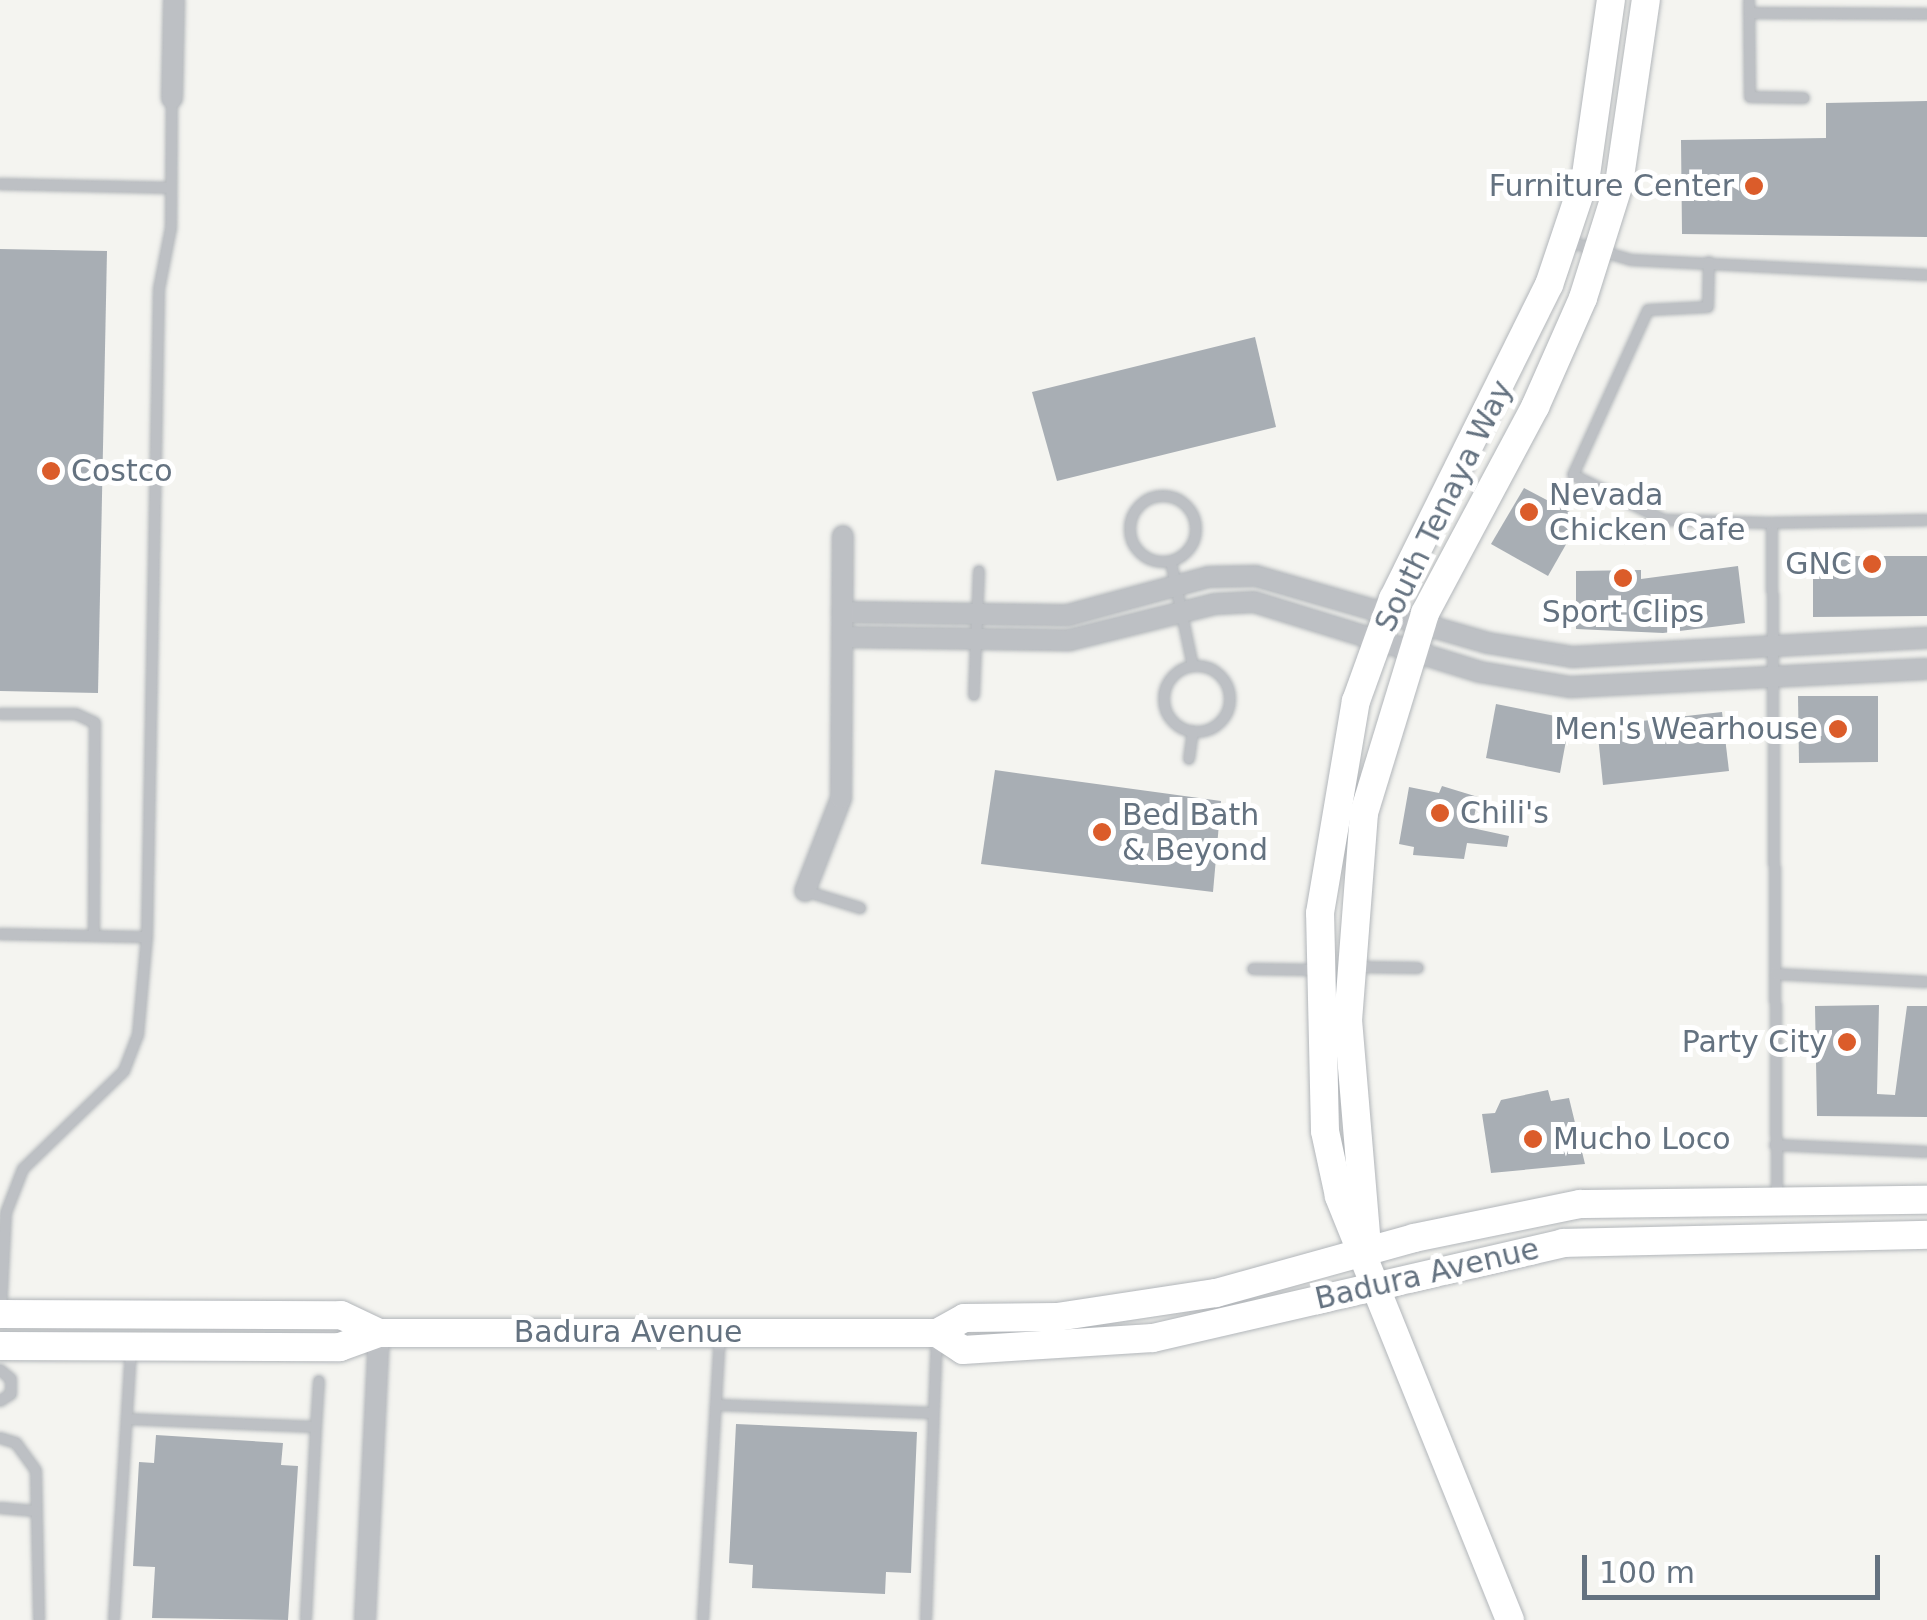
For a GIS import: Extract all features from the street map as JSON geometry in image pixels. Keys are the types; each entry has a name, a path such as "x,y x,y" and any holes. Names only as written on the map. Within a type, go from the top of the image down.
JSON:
{"main road":[{"name":"South Tenaya Way","path":"1368,1252 1339,1196 1326,1131 1319,970 1332,807 1389,610 1502,390 1564,240 1586,175 1611,0"},
{"name":"South Tenaya Way","path":"1510,1620 1376,1283 1368,1252 1350,967 1364,813 1412,649 1422,621 1535,407 1598,253 1619,184 1646,0"},
{"name":"Badura Avenue","path":"0,1342 340,1347 380,1333 937,1333 964,1318 1134,1309 1580,1204 1776,1198 1927,1200"},
{"name":"Badura Avenue","path":"937,1333 962,1350 1095,1346 1220,1326 1500,1252 1627,1237 1927,1235"},
{"name":"Badura Avenue","path":"1,1314 341,1315 380,1333"},
{"path":"0,1342 1,1314"}],"street":[{"path":"172,98 174,0"},
{"path":"804,891 841,798 843,536"},
{"path":"842,612 1090,612 1177,586 1233,575 1280,578 1422,621 1573,656 1927,638"},
{"path":"842,636 1096,636 1182,612 1275,604 1480,672 1571,688 1927,670"},
{"path":"366,1620 380,1333"}],"lane":[{"path":"1749,0 1750,97 1804,98"},
{"path":"1750,13 1927,14"},
{"path":"1,1314 6,1213 23,1168 124,1071 138,1034 147,936 159,289 172,188 172,98"},
{"path":"0,184 172,188"},
{"path":"1564,240 1598,253 1927,275"},
{"path":"1709,262 1708,306 1648,310 1574,475 1664,520 1927,520"},
{"path":"1151,498 1183,502 1196,522 1193,544 1171,562 1144,557 1131,541 1130,520 1151,498"},
{"path":"1772,523 1776,1198"},
{"path":"1171,562 1193,666"},
{"path":"974,695 979,571"},
{"path":"1193,666 1223,678 1230,699 1214,727 1193,731 1174,722 1165,694 1174,675 1193,666"},
{"path":"0,714 76,714 95,723 94,936"},
{"path":"1188,758 1193,731"},
{"path":"804,891 860,908"},
{"path":"0,934 147,936"},
{"path":"1350,967 1418,968"},
{"path":"1253,969 1319,970"},
{"path":"1775,974 1927,982"},
{"path":"1775,1145 1927,1152"},
{"path":"702,1620 720,1332"},
{"path":"926,1620 937,1333"},
{"path":"114,1620 131,1346"},
{"path":"0,1370 11,1379 11,1394 0,1401"},
{"path":"306,1620 319,1382"},
{"path":"716,1405 933,1413"},
{"path":"128,1419 316,1427"},
{"path":"0,1438 16,1443 36,1471 39,1620"},
{"path":"0,1508 36,1510"}],"building":[{"path":"1927,101 1927,237 1682,234 1681,140 1826,138 1826,103"},
{"name":"Costco","path":"0,249 107,251 98,693 0,691"},
{"path":"1255,337 1276,427 1057,481 1032,392"},
{"path":"1524,488 1581,518 1548,576 1491,544"},
{"path":"1813,556 1927,556 1927,616 1813,617"},
{"path":"1738,566 1745,623 1663,633 1576,629 1576,571 1641,570 1641,579"},
{"name":"Men's Wearhouse","path":"1798,696 1878,696 1878,762 1799,763"},
{"path":"1496,704 1570,719 1560,773 1486,758"},
{"path":"1722,712 1729,771 1603,785 1597,726"},
{"name":"Bed Bath & Beyond","path":"995,770 1221,801 1213,892 981,864"},
{"name":"Chili's","path":"1442,786 1478,797 1472,828 1509,836 1507,847 1467,843 1464,859 1413,855 1414,847 1399,844 1409,787 1439,793"},
{"name":"Party City","path":"1879,1005 1877,1094 1895,1095 1907,1006 1927,1006 1927,1117 1817,1116 1815,1006"},
{"name":"Mucho Loco","path":"1548,1090 1551,1101 1569,1098 1585,1164 1491,1173 1482,1114 1495,1113 1501,1100"},
{"path":"736,1424 917,1432 911,1573 886,1572 885,1594 752,1588 753,1565 729,1563"},
{"path":"156,1435 283,1443 281,1465 298,1466 288,1620 152,1618 155,1567 133,1566 139,1462 154,1463"}],"place":[{"name":"Furniture Center","path":"1754,186"},
{"name":"Costco","path":"51,471"},
{"name":"Nevada Chicken Cafe","path":"1529,512"},
{"name":"GNC","path":"1872,564"},
{"name":"Sport Clips","path":"1623,578"},
{"name":"Men's Wearhouse","path":"1838,729"},
{"name":"Chili's","path":"1440,813"},
{"name":"Bed Bath & Beyond","path":"1102,832"},
{"name":"Party City","path":"1847,1042"},
{"name":"Mucho Loco","path":"1533,1139"}]}
